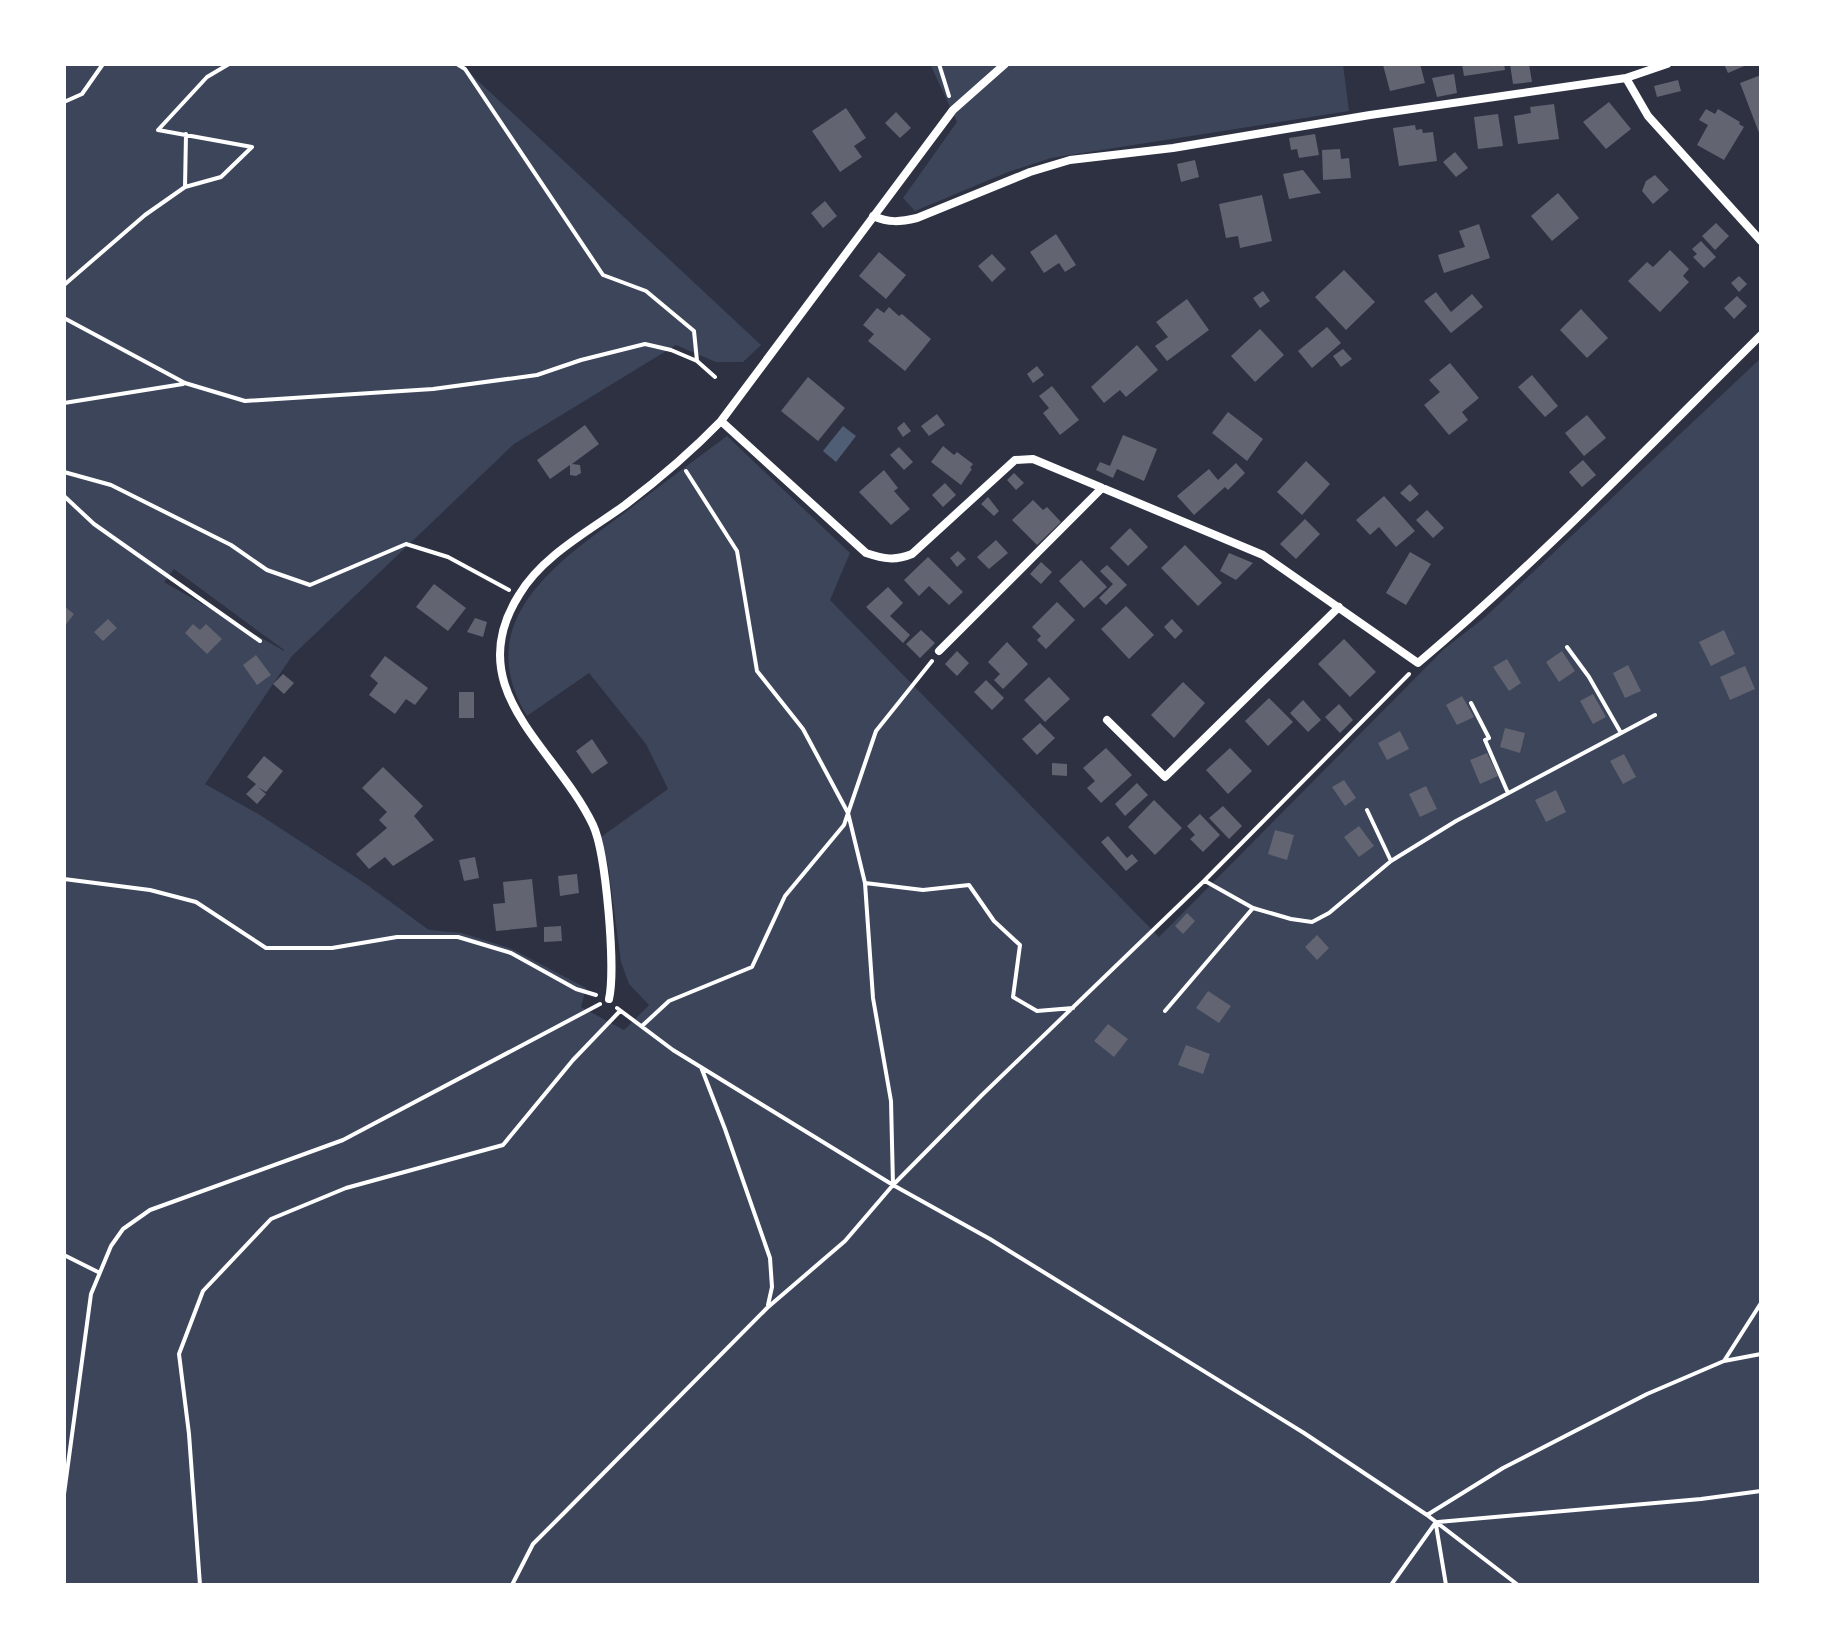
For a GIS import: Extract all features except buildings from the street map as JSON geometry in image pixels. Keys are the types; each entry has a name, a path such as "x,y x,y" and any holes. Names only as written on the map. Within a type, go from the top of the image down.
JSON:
{"street":[{"path":"609,999 611,968 599,844 581,806 515,711 504,687 499,661 506,620 519,593 544,566 681,463 721,421 953,110 1005,64"},
{"path":"873,216 899,223 917,218 1030,172 1070,160 1173,148 1370,115 1626,78 1667,64"},
{"path":"1626,78 1648,116 1761,241"},
{"path":"721,421 866,553 884,559 899,559 912,554 1015,460 1033,459 1263,555 1418,663 1460,628 1574,520 1761,335"},
{"path":"939,651 1102,488"},
{"path":"1107,720 1165,777 1339,607"}],"path":[{"path":"64,102 82,94 103,64"},
{"path":"64,285 145,215 185,187 221,177 252,147 158,130 207,77 229,64"},
{"path":"457,64 465,69 603,275 646,291 694,331 697,361"},
{"path":"939,64 953,110"},
{"path":"185,187 186,134"},
{"path":"64,318 185,383 245,401 433,389 537,375 645,344 697,361 715,377"},
{"path":"64,403 185,383"},
{"path":"681,463 737,551 757,671 803,729 848,813 865,883 873,998 891,1101 893,1185"},
{"path":"64,472 111,485 231,545 267,570 310,585 406,544 448,557 492,580"},
{"path":"64,496 94,524 260,641"},
{"path":"1567,647 1589,677 1621,733"},
{"path":"642,1026 669,1001 752,967 785,896 844,825 876,731 939,651"},
{"path":"512,1585 533,1544 767,1308 845,1241 893,1185 1204,881 1418,663"},
{"path":"1471,703 1489,738 1485,740 1509,794"},
{"path":"1204,881 1253,908 1312,922 1329,913 1391,861 1456,821 1655,715"},
{"path":"1367,810 1391,861"},
{"path":"64,879 150,890 196,902 266,948 332,948 397,937 458,937 511,953 576,989 609,999"},
{"path":"865,883 923,890 969,885 994,921 1020,945 1013,997 1037,1011 1073,1008"},
{"path":"1165,1011 1253,908"},
{"path":"64,1494 91,1294 98,1272 123,1229 150,1210 343,1140 609,999"},
{"path":"200,1585 189,1434 179,1354 203,1291 271,1219 346,1188 503,1145 573,1060 620,1011 673,1050 893,1185 990,1239 1304,1433 1427,1515 1518,1585"},
{"path":"701,1067 770,1258 772,1287 767,1308"},
{"path":"64,1255 98,1272"},
{"path":"1724,1361 1761,1303"},
{"path":"1427,1515 1503,1468 1647,1394 1724,1361 1761,1354"},
{"path":"1391,1585 1436,1522 1686,1501 1761,1491"},
{"path":"1436,1522 1446,1585"}],"shaded area":[{"path":"64,64 460,64 761,345 743,362 716,362 676,345 514,444 292,656 205,784 260,815 366,884 429,930 462,933 512,949 586,988 581,1007 624,1030 649,1005 629,984 621,962 608,865 601,837 668,789 646,744 589,673 527,716 512,682 509,652 515,624 528,598 548,575 597,533 727,436 850,553 830,600 1159,937 1444,649 1484,618 1761,358 1761,1585 64,1585","holes":["174,569 284,651 164,582"]},
{"path":"930,64 1343,64 1349,111 1051,158 1008,172 915,211 903,198 957,122"},
{"path":"843,426 856,436 836,462 823,451"}]}
